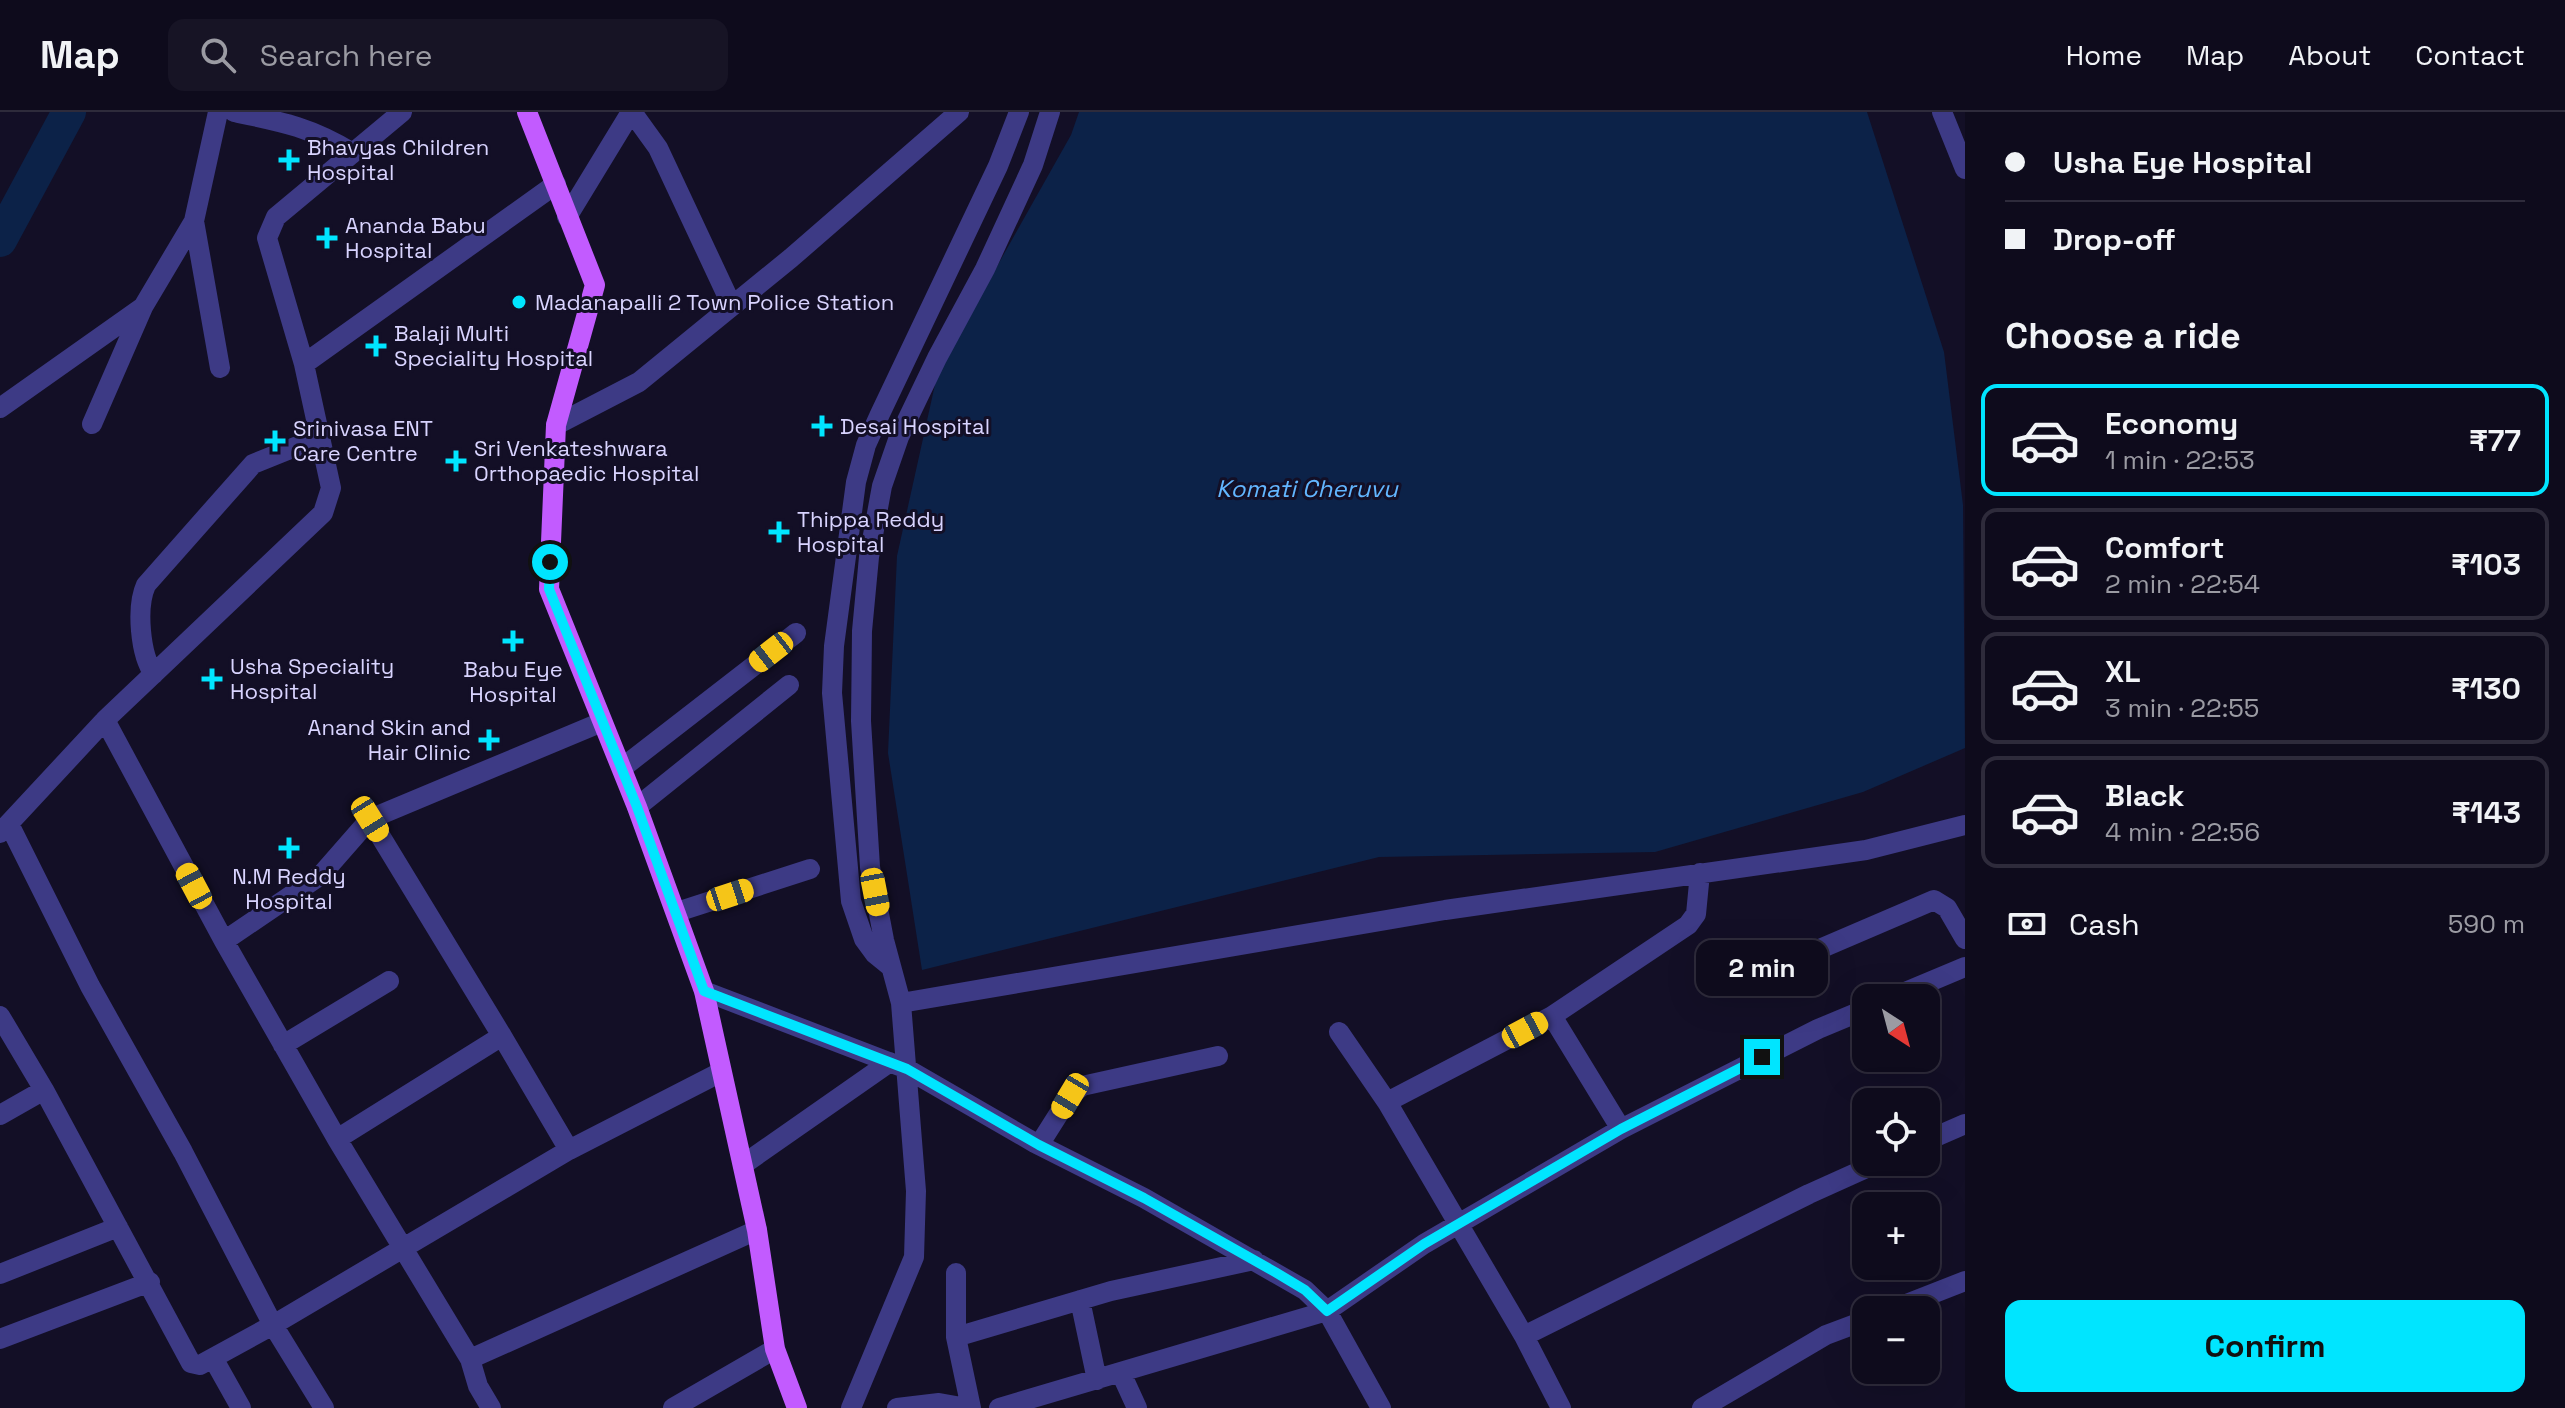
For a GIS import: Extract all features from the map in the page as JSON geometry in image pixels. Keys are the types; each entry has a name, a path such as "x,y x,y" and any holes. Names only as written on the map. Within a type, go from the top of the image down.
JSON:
{"main road":[{"path":"527,112 595,285 556,425 549,589 622,768 704,991 744,1164 775,1349 797,1408"}],"street":[{"path":"92,424 143,307 194,221 218,112"},
{"path":"234,112 298,125 353,153"},
{"path":"324,1408 273,1325 183,1152 4,828 105,720 323,513 331,488 304,364 267,238 276,217 402,112"},
{"path":"567,217 631,112 658,148 732,306"},
{"path":"556,425 639,382 959,112"},
{"path":"891,967 875,954 864,939 851,901 832,693 834,646 856,482 866,445 998,166 1019,112"},
{"path":"851,1408 914,1257 916,1191 898,1066 901,1003 870,867 861,721 866,587 882,486 899,437 985,269 1033,165 1050,112"},
{"path":"1942,112 1965,169"},
{"path":"304,364 556,184"},
{"path":"194,221 220,368"},
{"path":"0,408 143,307"},
{"path":"154,674 144,652 140,606 146,585 253,464 320,437"},
{"path":"622,768 796,633"},
{"path":"637,807 789,685"},
{"path":"105,720 283,1045 470,1359 478,1386 491,1408"},
{"path":"224,941 321,875 370,819 602,722"},
{"path":"370,819 569,1150"},
{"path":"901,1003 1445,910 1866,850 1965,825"},
{"path":"677,912 810,869"},
{"path":"1387,1102 1552,1016 1688,925 1696,914 1700,873"},
{"path":"1743,982 1934,900 1947,908 1965,939"},
{"path":"1924,984 1965,967"},
{"path":"283,1045 389,981"},
{"path":"704,991 898,1066 1039,1145 1144,1198 1305,1290 1327,1311 1381,1408"},
{"path":"999,1408 1327,1311 1424,1244 1621,1129 1852,1015"},
{"path":"0,1016 150,1282 191,1363 200,1365 569,1150 721,1072"},
{"path":"1552,1016 1621,1129"},
{"path":"1339,1032 1387,1102 1460,1224 1561,1408"},
{"path":"337,1139 502,1036"},
{"path":"1039,1145 1070,1096 1082,1086 1218,1056"},
{"path":"744,1164 898,1066"},
{"path":"0,1115 44,1090"},
{"path":"1940,1135 1965,1124"},
{"path":"1524,1336 1852,1175"},
{"path":"0,1274 118,1227"},
{"path":"470,1359 757,1230"},
{"path":"956,1337 1080,1300 1254,1260"},
{"path":"897,1408 939,1403 969,1408 956,1337 956,1273"},
{"path":"1927,1296 1965,1281"},
{"path":"0,1339 150,1282"},
{"path":"1080,1300 1097,1380"},
{"path":"1702,1408 1826,1335 1852,1325"},
{"path":"673,1408 775,1349"},
{"path":"213,1358 241,1408"},
{"path":"1121,1373 1137,1408"}],"water":[{"name":"Komati Cheruvu","path":"1079,112 1867,112 1944,352 1963,505 1965,748 1863,792 1655,852 1379,857 922,970 888,753 897,556 938,371 1071,135"}],"waterway":[{"path":"0,240 69,112"}],"place":[{"name":"Bhavyas Children Hospital","path":"289,160"},
{"name":"Ananda Babu Hospital","path":"327,238"},
{"name":"Madanapalli 2 Town Police Station","path":"519,302"},
{"name":"Balaji Multi Speciality Hospital","path":"376,346"},
{"name":"Desai Hospital","path":"822,426"},
{"name":"Srinivasa ENT Care Centre","path":"275,441"},
{"name":"Sri Venkateshwara Orthopaedic Hospital","path":"456,461"},
{"name":"Thippa Reddy Hospital","path":"779,532"},
{"name":"Babu Eye Hospital","path":"513,641"},
{"name":"Usha Speciality Hospital","path":"212,679"},
{"name":"Anand Skin and Hair Clinic","path":"489,740"},
{"name":"N.M Reddy Hospital","path":"289,848"}],"route":[{"path":"550,562 549,589 622,768 704,991 907,1069 1039,1145 1144,1198 1275,1272 1305,1290 1327,1311 1424,1244 1621,1129 1762,1057"}]}
